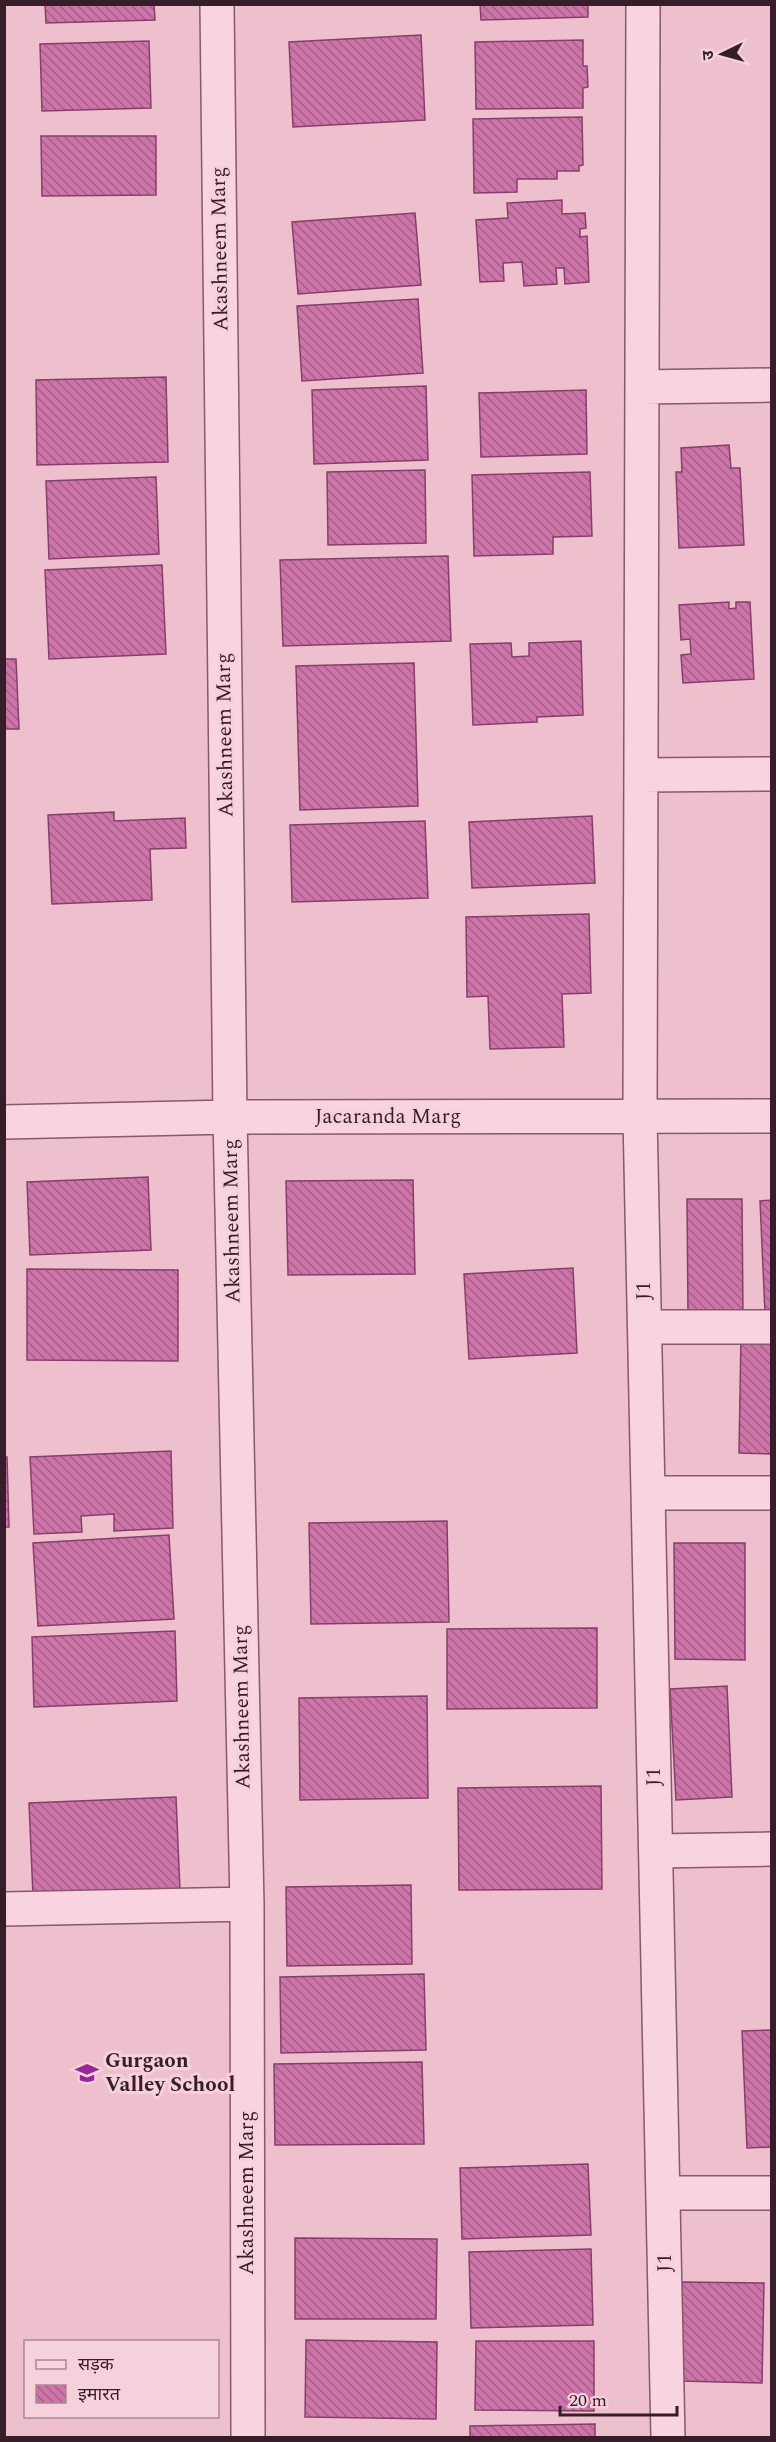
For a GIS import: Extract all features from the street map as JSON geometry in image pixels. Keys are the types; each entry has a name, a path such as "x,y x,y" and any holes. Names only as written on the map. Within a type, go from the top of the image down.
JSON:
{"street":[{"name":"Akashneem Marg","path":"217,4 230,1117 247,1904 248,2438"},
{"name":"J1","path":"642,4 640,1116 668,2438"},
{"path":"642,387 771,385"},
{"path":"641,775 771,774"},
{"name":"Jacaranda Marg","path":"4,1122 230,1117 771,1116"},
{"path":"645,1327 771,1327"},
{"path":"649,1493 771,1493"},
{"path":"656,1851 771,1849"},
{"path":"4,1909 247,1904"},
{"path":"663,2193 771,2193"}],"building":[{"path":"45,4 154,4 155,20 46,23"},
{"path":"480,4 588,4 588,17 481,20"},
{"path":"421,35 425,120 293,127 289,42"},
{"path":"583,40 583,66 587,66 588,87 583,88 583,108 476,109 475,42"},
{"path":"149,41 151,108 42,111 40,44"},
{"path":"582,117 583,165 579,166 579,171 557,171 557,179 517,179 517,192 474,193 473,119"},
{"path":"41,136 156,136 156,195 42,196"},
{"path":"562,200 562,214 585,213 586,228 580,229 580,237 587,236 589,282 565,284 564,268 556,268 557,284 524,286 522,262 503,263 504,281 480,282 476,220 508,218 507,203"},
{"path":"415,213 421,285 298,294 292,222"},
{"path":"418,299 423,373 302,381 297,306"},
{"path":"166,377 168,462 37,465 36,380"},
{"path":"426,386 428,460 314,464 312,390"},
{"path":"586,390 587,454 481,457 479,393"},
{"path":"729,445 731,468 740,468 744,545 679,548 676,472 682,472 681,448"},
{"path":"425,470 426,543 328,545 327,472"},
{"path":"590,472 592,536 553,537 553,554 474,556 472,475"},
{"path":"156,477 159,554 49,559 46,481"},
{"path":"448,556 451,641 283,646 280,560"},
{"path":"162,565 166,654 49,659 45,570"},
{"path":"729,602 729,609 736,608 736,602 750,602 754,679 683,683 681,655 691,654 690,639 681,640 679,605"},
{"path":"581,641 583,715 537,717 537,722 473,725 470,644 511,643 512,657 529,656 529,643"},
{"path":"4,659 16,659 19,729 4,729"},
{"path":"414,663 418,806 300,810 296,666"},
{"path":"114,812 114,821 185,818 186,848 150,849 152,900 52,904 48,815"},
{"path":"592,816 595,883 472,888 469,822"},
{"path":"425,821 428,898 292,902 290,825"},
{"path":"589,914 591,993 562,994 564,1047 490,1049 488,996 467,997 466,917"},
{"path":"148,1177 151,1250 30,1255 27,1182"},
{"path":"413,1180 415,1274 288,1275 286,1181"},
{"path":"687,1199 742,1199 743,1313 688,1313"},
{"path":"772,1200 772,1313 765,1313 760,1201"},
{"path":"573,1268 577,1353 469,1359 464,1274"},
{"path":"27,1269 178,1270 178,1361 27,1360"},
{"path":"741,1335 772,1336 772,1454 739,1453"},
{"path":"171,1451 173,1528 114,1531 114,1514 81,1516 82,1532 34,1534 30,1457"},
{"path":"4,1457 7,1457 9,1527 4,1527"},
{"path":"447,1521 449,1622 311,1624 309,1523"},
{"path":"169,1535 174,1619 38,1626 33,1543"},
{"path":"674,1543 745,1543 745,1660 675,1659"},
{"path":"597,1628 597,1708 447,1709 447,1629"},
{"path":"175,1631 177,1701 34,1707 32,1637"},
{"path":"727,1686 732,1797 676,1800 670,1689"},
{"path":"427,1696 428,1798 300,1800 299,1698"},
{"path":"601,1786 602,1889 459,1890 458,1788"},
{"path":"176,1797 180,1891 33,1896 29,1803"},
{"path":"411,1885 412,1964 287,1966 286,1887"},
{"path":"424,1974 426,2050 281,2053 280,1977"},
{"path":"772,2030 772,2147 747,2148 742,2031"},
{"path":"422,2062 424,2144 275,2145 274,2064"},
{"path":"588,2164 591,2235 462,2239 460,2168"},
{"path":"295,2238 437,2239 436,2319 295,2319"},
{"path":"591,2249 593,2325 471,2328 469,2252"},
{"path":"682,2282 764,2283 762,2383 680,2381"},
{"path":"306,2340 437,2342 436,2419 305,2417"},
{"path":"476,2341 594,2341 594,2411 475,2410"},
{"path":"595,2424 595,2438 470,2438 470,2426"}],"place":[{"name":"Gurgaon Valley School","path":"87,2073"}]}
